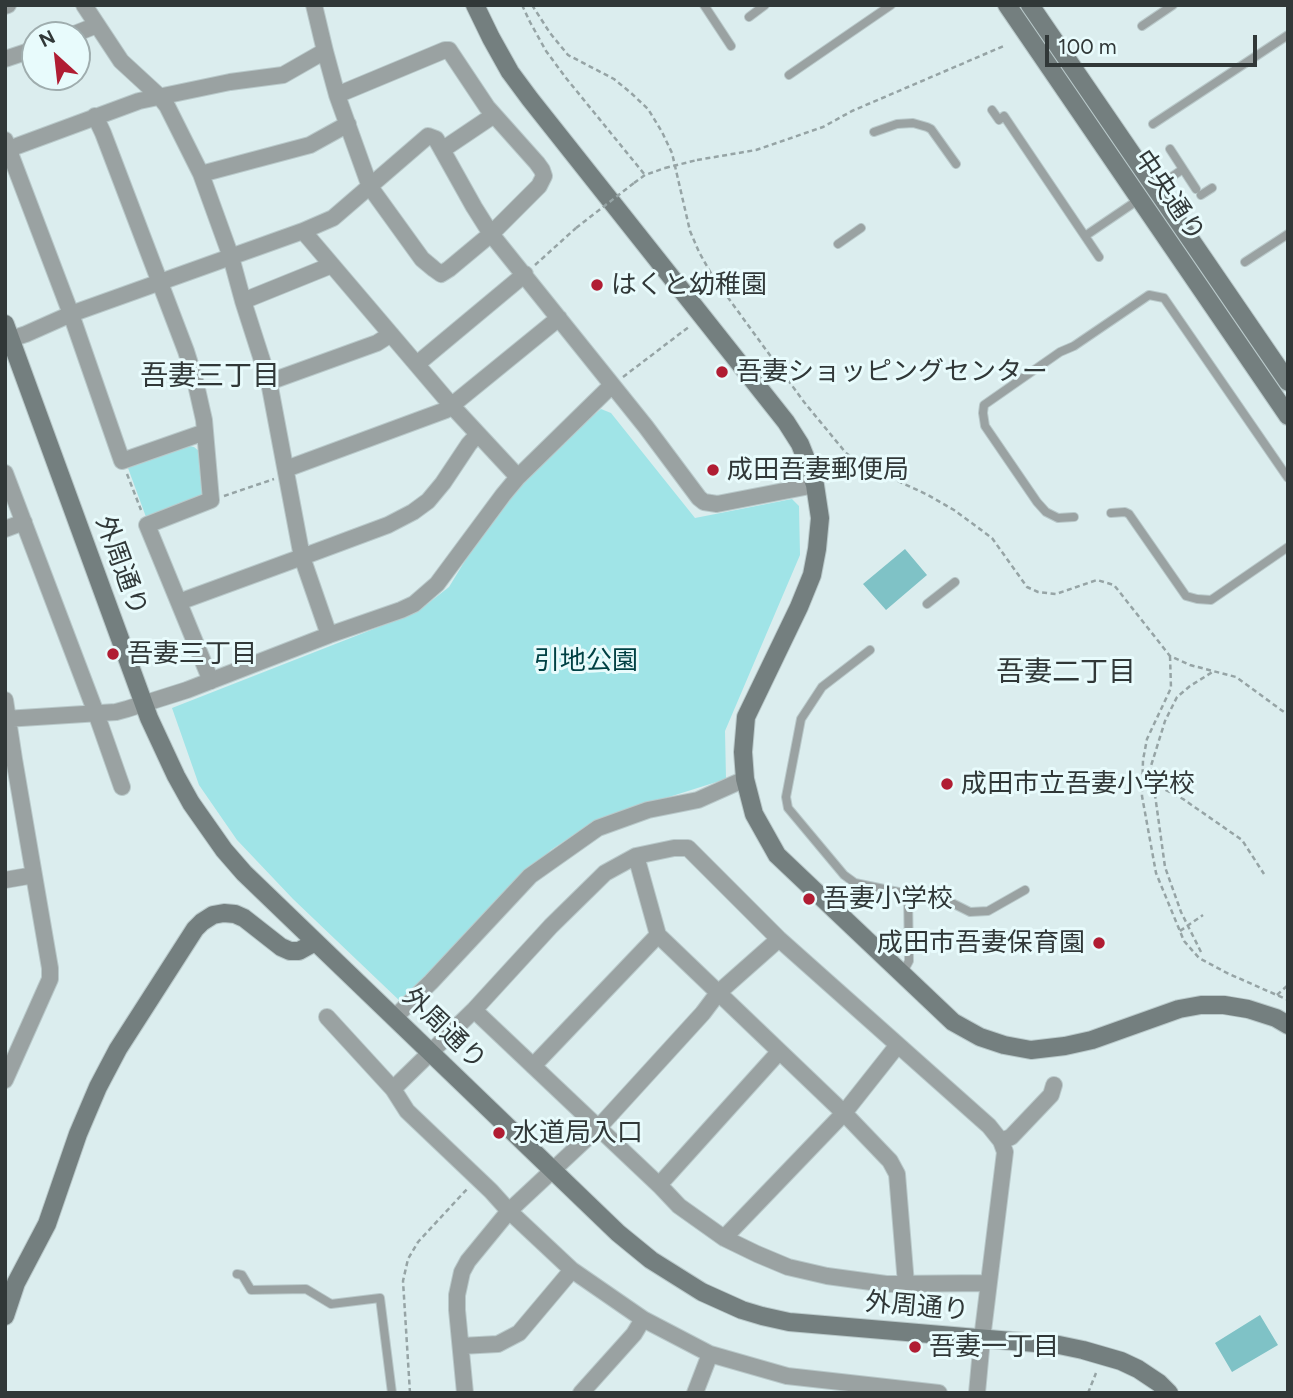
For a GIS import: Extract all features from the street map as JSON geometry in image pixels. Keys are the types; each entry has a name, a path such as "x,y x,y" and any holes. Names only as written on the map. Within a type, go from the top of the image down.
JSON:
{"street":[{"path":"84,5 121,61 159,96 174,119 201,174 231,257 270,382 303,558 329,635"},
{"path":"314,5 337,95 370,187 422,259 433,269 441,274 491,234 539,186 544,176 537,163 487,107 449,50 337,95"},
{"path":"475,5 510,72 530,99 786,422 800,444 815,485 820,519 811,575 799,607 746,718 743,752 745,779 754,814 777,855 953,1022 980,1037 1004,1045 1031,1050 1065,1046 1091,1040 1179,1009 1201,1005 1248,1009 1288,1025"},
{"name":"中央通り","path":"1007,5 1288,416"},
{"name":"中央通り","path":"1030,5 1288,382"},
{"path":"91,27 97,25"},
{"path":"205,432 122,461 72,314 7,144 159,96 283,75 325,51"},
{"path":"442,150 494,115"},
{"path":"95,116 195,380 205,432 211,500 147,525 211,681"},
{"path":"201,174 310,145 348,124"},
{"path":"7,334 26,334 72,314 333,218 428,136 436,139 491,234 646,427 699,498 704,502 717,504 815,485"},
{"path":"303,231 452,406 519,477"},
{"path":"243,301 332,265"},
{"path":"417,364 525,274"},
{"path":"287,472 446,410 559,318"},
{"name":"外周通り","path":"7,334 154,729 176,776 206,826 244,873 618,1233 651,1260 702,1293 762,1317 789,1322 1059,1345 1121,1361 1138,1369 1169,1393"},
{"path":"270,382 377,343 391,334"},
{"path":"7,718 116,712 187,691 414,604 437,583 519,477 612,385"},
{"path":"179,602 303,558 412,513 428,501 478,434"},
{"path":"5,473 122,787"},
{"path":"5,528 24,522"},
{"path":"5,701 50,968 50,979 5,1080"},
{"path":"395,1017 530,876 598,828 648,810 698,800 745,779"},
{"path":"393,1088 474,1010 551,926 606,873 636,856 674,848 688,848 779,939 989,1126 1001,1142 1005,1152 977,1393"},
{"path":"636,856 658,935 844,1113 890,1161 897,1174 905,1284"},
{"path":"5,880 34,875"},
{"path":"5,1316 16,1283 47,1224 78,1134 98,1087 118,1049 195,929 213,915 235,914 290,951 299,951 314,941"},
{"path":"533,1066 658,935"},
{"path":"465,1393 457,1295 462,1272 468,1261 509,1211 599,1127 718,993 779,939"},
{"path":"474,1010 679,1206 724,1238 788,1267 827,1276 886,1284 988,1283"},
{"path":"327,1017 393,1088 407,1111 509,1211 572,1270 643,1319 710,1353 787,1376 883,1390 939,1393"},
{"path":"724,1238 844,1113 897,1046"},
{"path":"659,1185 779,1052"},
{"path":"1001,1142 1012,1137 1051,1095 1054,1085"},
{"path":"461,1346 498,1344 519,1333 572,1270"},
{"path":"581,1393 634,1334 643,1319"},
{"path":"695,1393 710,1353"},
{"path":"783,1393 787,1376"}],"lane":[{"path":"704,5 731,46"},
{"path":"749,17 765,5"},
{"path":"789,75 891,5"},
{"path":"1142,26 1173,5"},
{"path":"1153,124 1288,35"},
{"path":"992,110 999,120 1004,116 1099,257"},
{"path":"874,132 897,124 913,123 927,127 932,129 956,164"},
{"path":"1170,149 1199,192 1212,188"},
{"path":"1085,236 1184,169"},
{"path":"838,244 862,228"},
{"path":"1245,262 1288,234"},
{"path":"1074,517 1058,518 1046,512 1037,502 985,426 984,405 1149,295 1164,298 1288,478"},
{"path":"1111,513 1129,514 1186,596 1197,599 1211,600 1288,547"},
{"path":"928,604 955,582"},
{"path":"870,650 822,687 801,719 786,797 788,808 844,875 855,883 908,894 936,895 970,912 988,911 1025,890"},
{"path":"902,974 909,961 908,894"},
{"path":"237,1274 242,1275 251,1290 306,1289 331,1304 380,1298 393,1393"}],"path":[{"path":"522,5 546,51 645,175"},
{"path":"532,5 568,55 614,79 648,109 671,153 690,231 713,277 804,402 846,453 859,463 954,510 992,538 1027,587 1038,592 1056,594 1097,580 1114,584 1170,656 1190,665 1236,677 1287,715"},
{"path":"525,274 576,228 645,175 697,160 757,150 823,127 852,111 1006,46"},
{"path":"612,385 694,323"},
{"path":"122,461 147,525"},
{"path":"211,500 287,472"},
{"path":"1170,656 1171,688 1147,739 1143,760 1142,796 1156,873 1184,942 1199,958 1288,1000"},
{"path":"1201,952 1181,912 1165,867 1152,766 1165,721 1177,697 1214,671"},
{"path":"1142,778 1183,799 1242,840 1264,874"},
{"path":"1180,931 1203,915"},
{"path":"1277,995 1288,985"},
{"path":"410,1393 403,1281 408,1259 418,1242 477,1178"},
{"path":"1088,1393 1096,1373"}],"green space":[{"name":"引地公園","path":"601,409 611,413 695,518 792,499 799,506 800,555 725,731 726,779 596,820 551,850 402,1003 293,899 237,840 199,785 172,708 417,612 449,587 499,505 541,459"},
{"path":"185,445 199,451 202,494 197,499 146,517 128,468"}],"shaded area":[{"path":"905,549 927,575 886,610 863,584"},
{"path":"1260,1315 1278,1345 1232,1372 1215,1343"}],"place":[{"name":"はくと幼稚園","path":"597,285"},
{"name":"吾妻ショッピングセンター","path":"722,372"},
{"name":"成田吾妻郵便局","path":"713,470"},
{"name":"吾妻三丁目","path":"113,654"},
{"name":"成田市立吾妻小学校","path":"947,784"},
{"name":"吾妻小学校","path":"809,899"},
{"name":"成田市吾妻保育園","path":"1099,943"},
{"name":"水道局入口","path":"499,1133"},
{"name":"吾妻一丁目","path":"915,1347"}],"district":[{"name":"吾妻三丁目","path":"210,377"},
{"name":"吾妻二丁目","path":"1066,673"}]}
